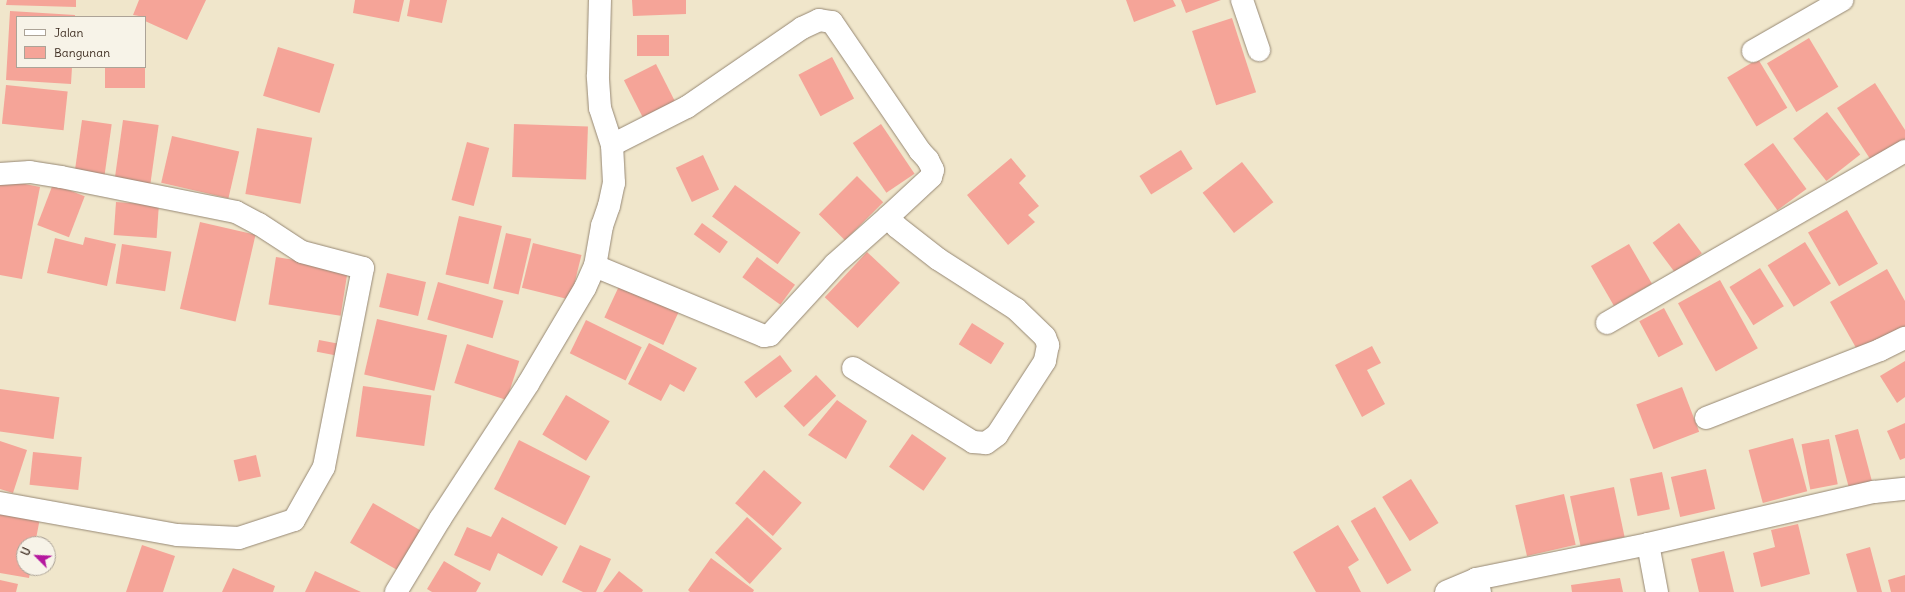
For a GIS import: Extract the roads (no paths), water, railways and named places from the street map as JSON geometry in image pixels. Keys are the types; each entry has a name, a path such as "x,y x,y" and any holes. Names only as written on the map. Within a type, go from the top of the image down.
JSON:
{"street":[{"path":"396,592 440,519 528,384 585,288 595,266 602,226 609,206 614,183 612,146 600,108 598,76 600,0"},
{"path":"1242,0 1259,50"},
{"path":"1753,51 1842,0"},
{"path":"595,266 764,336 770,335 835,264 931,177 933,170 931,164 832,22 825,20 810,24 786,38 687,107 612,146"},
{"path":"1607,323 1905,151"},
{"path":"0,174 30,172 236,212 260,224 302,252 363,268 324,467 294,520 239,538 177,535 0,503"},
{"path":"853,368 973,442 986,443 997,435 1045,361 1048,345 1045,336 1016,310 938,259 897,227 888,217"},
{"path":"1706,418 1880,350 1905,338"},
{"path":"1446,592 1478,586 1648,544 1874,492 1905,489"},
{"path":"1648,544 1657,592"}]}
